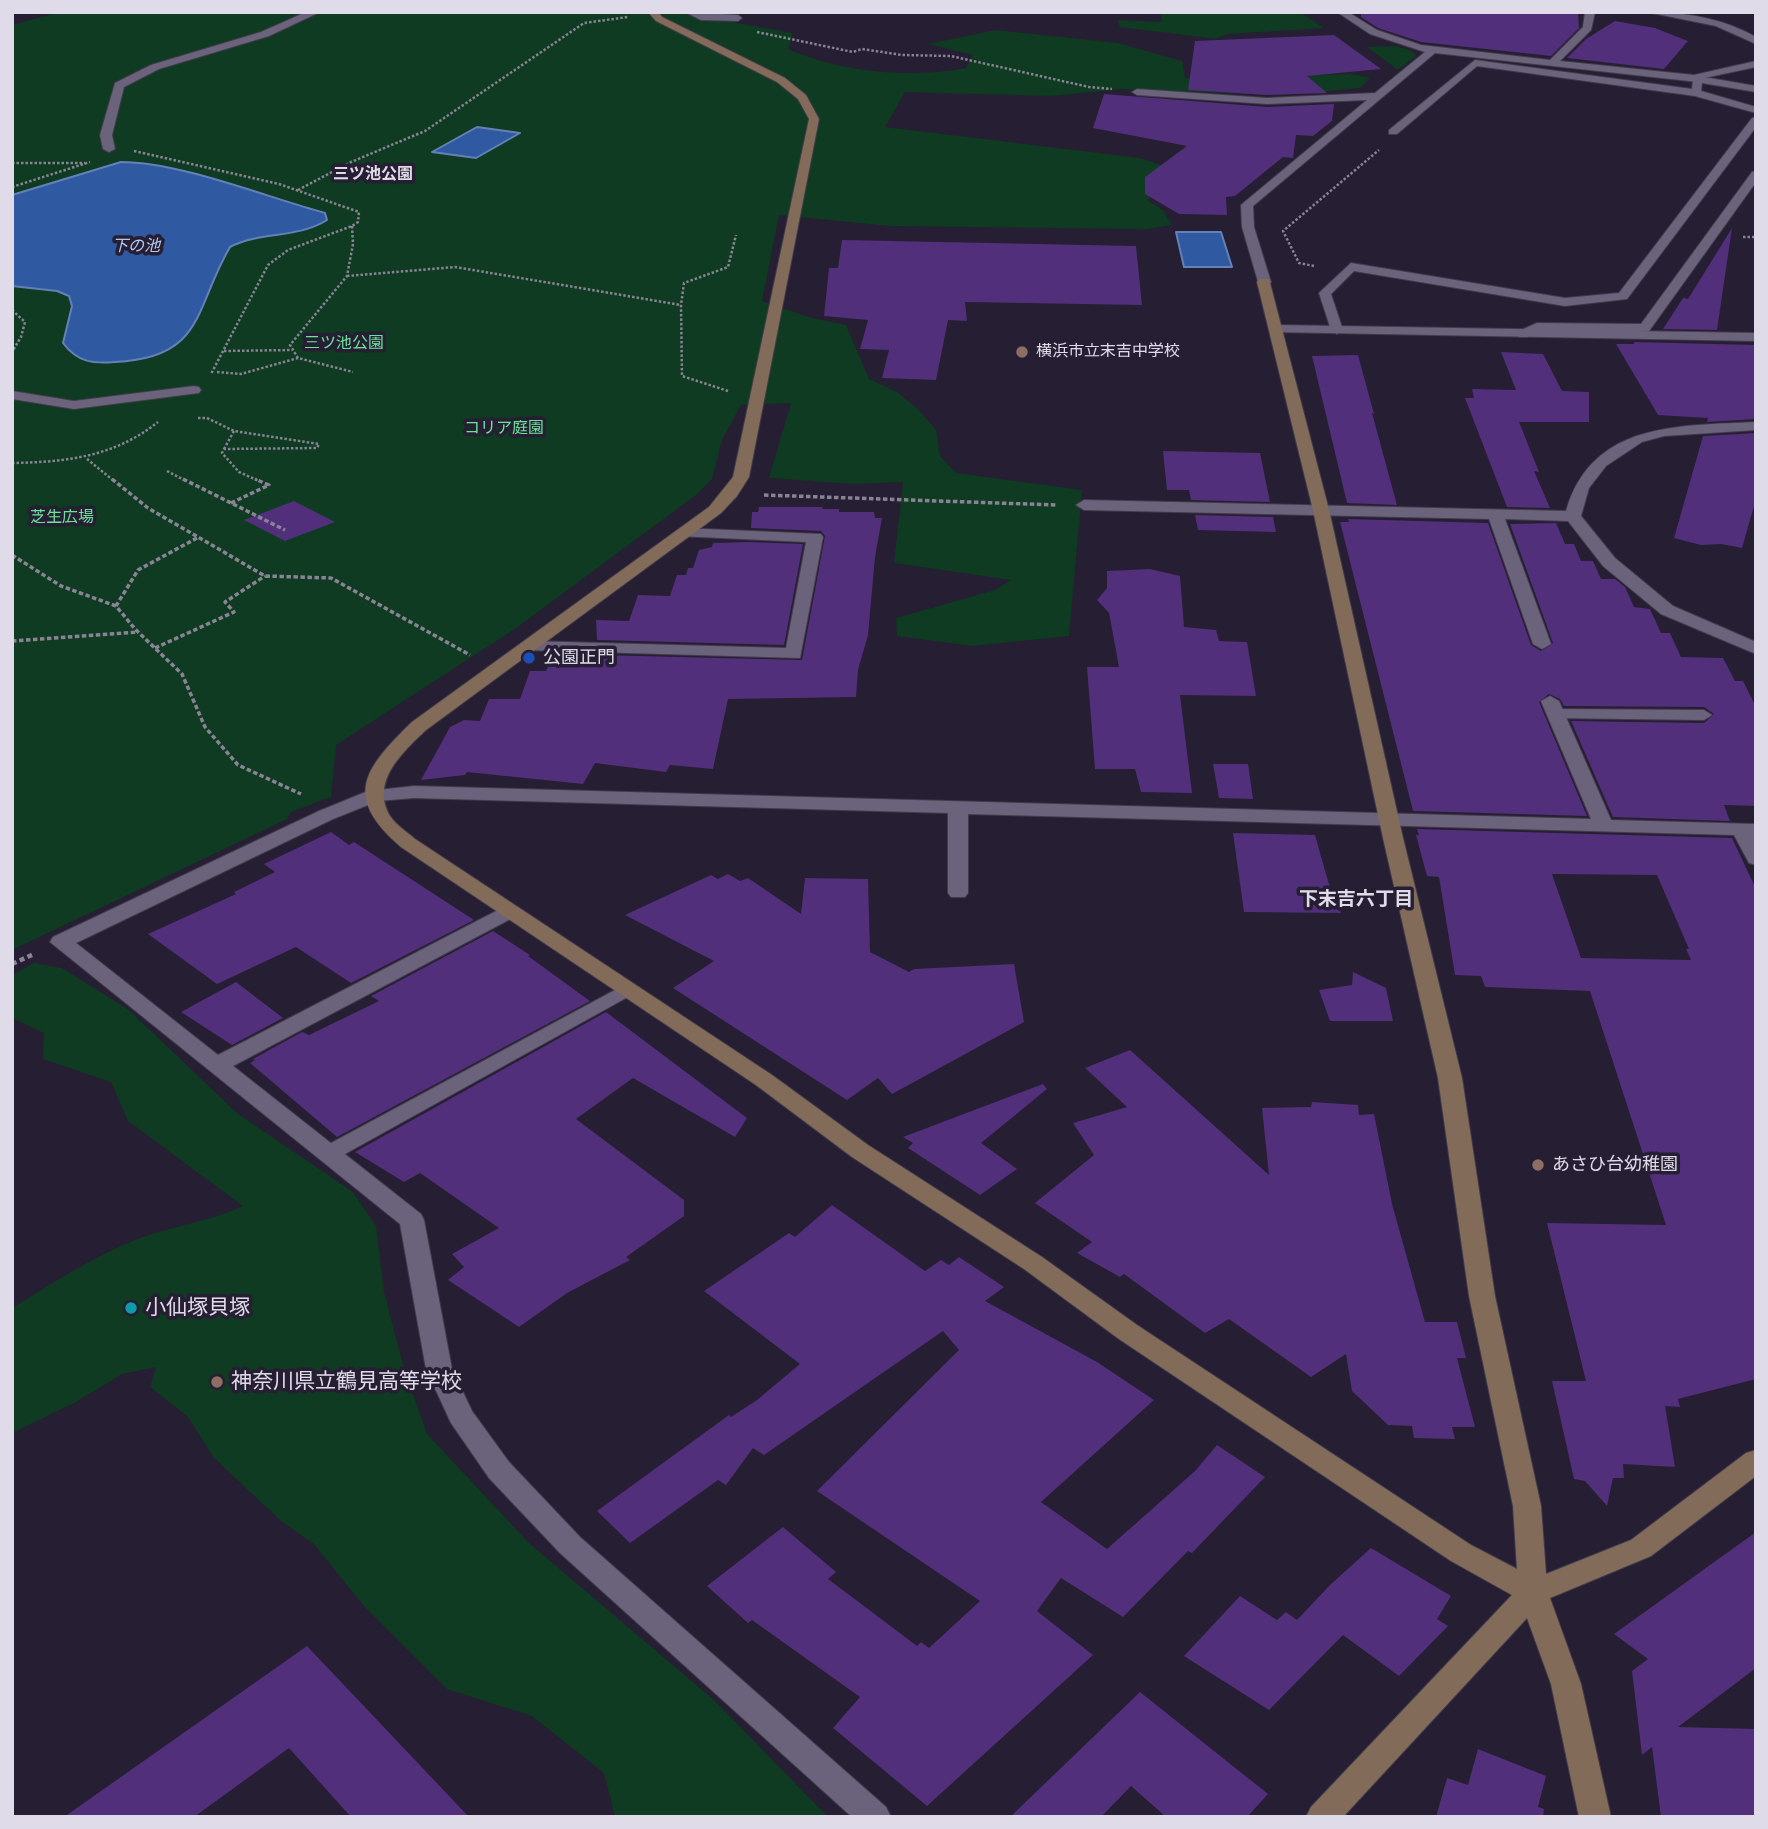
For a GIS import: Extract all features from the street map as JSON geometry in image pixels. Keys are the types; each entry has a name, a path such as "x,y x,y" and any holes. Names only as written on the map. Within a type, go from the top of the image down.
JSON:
{"street":[{"path":"109,149 106,135 119,85 155,66 265,34 315,12"},
{"path":"1342,12 1364,27 1416,48 1698,79 1699,76 1756,64"},
{"path":"1551,64 1588,28 1590,12"},
{"path":"1652,12 1717,23 1756,41"},
{"path":"654,14 781,79 802,97 814,119 741,477 715,510 419,726 379,767 375,795 381,816 408,843 764,1080 860,1151 1033,1263 1162,1355 1461,1553 1532,1592"},
{"path":"1433,50 1247,205 1248,227 1277,329 1321,510 1389,820 1450,1078 1482,1296 1527,1506 1532,1592 1566,1684 1595,1817"},
{"path":"1137,92 1267,101 1379,96"},
{"path":"1277,329 1756,337"},
{"path":"12,395 74,405 194,390"},
{"path":"1573,516 1581,487 1594,471 1601,463 1637,439 1662,432 1756,426"},
{"path":"1084,505 1573,516"},
{"path":"1495,514 1542,644"},
{"path":"1573,516 1609,562 1667,610 1756,649"},
{"path":"530,646 794,654 815,537 683,534"},
{"path":"1553,707 1604,826"},
{"path":"875,1817 570,1545 499,1470 461,1416 439,1369 412,1220 61,942 326,815 375,795 414,792 1748,829 1756,859"},
{"path":"958,808 958,893"},
{"path":"217,1065 511,911"},
{"path":"1322,1817 1532,1592 1641,1548 1756,1461"}],"lane":[{"path":"689,12 701,17 738,18"},
{"path":"1393,132 1475,63 1696,93 1756,110"},
{"path":"1696,93 1698,79 1756,89"},
{"path":"1337,330 1325,293 1351,267 1566,302 1623,296 1756,120"},
{"path":"1523,334 1537,327 1645,328 1756,174"},
{"path":"1553,707 1704,715"},
{"path":"328,1154 628,989"}],"path":[{"path":"297,190 351,162 425,131 584,23 654,14"},
{"path":"701,17 701,20 853,52 862,49 902,55 951,56 1089,87 1137,92"},
{"path":"1346,272 1299,263 1283,231 1397,134 1393,132"},
{"path":"12,187 89,163 109,149 142,152 279,184 359,212 358,222 352,226 288,250 268,265 213,372 139,440 87,459 12,463"},
{"path":"12,163 89,163"},
{"path":"298,358 290,345 347,276 353,244 352,226"},
{"path":"736,235 728,267 684,283 681,305 682,376 756,400"},
{"path":"347,276 455,267 681,305"},
{"path":"12,310 25,322 21,337 12,352"},
{"path":"224,351 293,350"},
{"path":"213,372 241,374 298,358 353,372"},
{"path":"196,418 208,418 234,431 319,444 317,447 224,449"},
{"path":"230,503 270,485 239,472 222,453 234,431"},
{"path":"87,459 148,508 265,576 331,578 480,660"},
{"path":"167,471 285,530"},
{"path":"731,493 847,500 1084,505"},
{"path":"116,606 138,570 197,538"},
{"path":"12,555 61,586 116,606 138,632 182,674 205,727 238,765 305,796"},
{"path":"155,649 234,612 225,602 265,576"},
{"path":"12,641 138,632"}],"green space":[{"name":"三ツ池公園","path":"59,12 675,12 793,33 788,49 830,63 876,71 922,73 966,68 973,55 928,44 995,30 1118,43 1182,61 1185,78 1217,81 1249,76 1352,74 1370,78 1360,88 1281,95 1123,89 1051,96 905,92 885,127 1140,158 1186,174 1162,187 1147,200 1163,210 1172,225 1146,229 890,226 779,215 762,301 812,318 846,325 869,379 897,392 918,409 936,430 940,456 956,473 1082,490 1069,636 972,646 897,636 896,618 995,590 1011,580 894,563 903,482 854,484 769,478 791,403 741,405 722,440 712,479 696,495 516,628 336,745 331,797 291,812 287,819 12,950 12,25"},
{"path":"1160,12 1300,12 1324,28 1227,34 1217,39 1120,27 1117,20 1162,22"},
{"path":"1396,46 1412,51 1416,56 1398,70 1367,47"},
{"path":"34,963 62,968 129,1010 238,1114 353,1192 376,1226 384,1292 405,1372 427,1434 529,1543 715,1701 828,1817 615,1817 604,1773 532,1716 447,1689 363,1605 313,1543 282,1522 214,1458 188,1417 150,1387 156,1367 122,1374 76,1402 12,1433 12,1308 103,1254 149,1235 243,1206 128,1121 111,1082 43,1059 44,1033 12,1018 12,975"}],"water":[{"path":"477,127 520,133 476,158 432,152"},
{"name":"下の池","path":"121,162 196,174 325,213 327,220 304,230 254,239 230,247 193,326 181,340 166,351 144,358 115,362 86,360 74,354 63,343 72,306 69,296 57,291 12,286 12,195"},
{"path":"1176,232 1221,232 1232,267 1184,267"}],"building":[{"path":"1361,12 1578,12 1579,28 1551,56 1421,42 1378,28 1361,17"},
{"path":"1615,21 1655,28 1688,41 1664,69 1567,58 1586,39"},
{"path":"1334,35 1381,69 1307,76 1327,93 1267,95 1188,90 1195,41"},
{"path":"1104,94 1267,107 1334,104 1332,121 1313,136 1296,135 1293,158 1283,157 1235,196 1226,197 1227,215 1179,214 1145,194 1145,177 1187,146 1093,128"},
{"path":"1732,228 1717,330 1663,329 1683,298 1688,299"},
{"path":"842,240 1136,246 1142,305 965,302 967,321 948,320 936,380 882,378 889,350 860,349 868,320 824,316 829,268 838,268"},
{"path":"1634,342 1756,345 1756,419 1707,422 1708,418 1658,415 1616,344"},
{"path":"1501,352 1543,354 1562,391 1589,392 1589,422 1519,422 1539,472 1534,471 1550,508 1507,507 1465,398 1474,398 1472,389 1516,390"},
{"path":"1358,355 1397,505 1347,503 1312,356"},
{"path":"1756,433 1756,499 1742,548 1721,544 1701,545 1674,538 1703,436"},
{"path":"1163,451 1260,453 1270,502 1191,500 1189,490 1167,490"},
{"path":"294,501 335,522 285,541 244,520"},
{"path":"759,507 823,507 822,509 839,509 839,512 874,512 875,518 882,518 875,557 868,635 858,670 856,697 728,699 713,769 670,765 666,772 595,763 583,784 467,772 465,775 421,780 450,727 464,720 480,721 489,699 520,699 530,671 546,671 551,660 598,664 598,655 802,660 825,536 821,531 751,528 752,512 758,512"},
{"path":"1195,515 1273,517 1276,532 1198,530"},
{"path":"1348,519 1488,523 1531,645 1541,651 1553,643 1510,524 1556,523 1565,544 1574,544 1581,561 1593,561 1601,579 1615,579 1625,587 1634,607 1650,609 1661,633 1670,633 1681,657 1723,658 1735,681 1743,681 1756,707 1756,806 1724,805 1730,821 1613,817 1571,721 1704,723 1714,714 1704,707 1564,706 1560,699 1549,694 1539,702 1587,816 1413,811 1340,522 1349,522"},
{"path":"713,543 803,544 784,645 597,640 596,620 629,621 638,595 670,596 677,575 686,575 688,568 693,568 699,550 712,547"},
{"path":"1150,569 1180,576 1184,627 1216,630 1219,641 1247,642 1256,696 1180,695 1192,793 1141,792 1135,769 1095,769 1087,667 1119,667 1109,613 1097,600 1107,588 1107,571"},
{"path":"1213,764 1248,764 1253,799 1219,798"},
{"path":"1417,829 1732,838 1756,889 1756,1379 1678,1399 1680,1407 1665,1406 1675,1467 1623,1464 1624,1478 1613,1478 1607,1506 1585,1481 1574,1479 1552,1381 1586,1381 1547,1223 1666,1225 1590,991 1485,987 1481,976 1455,975 1439,877 1427,876 1416,835 1419,835","holes":["1552,874 1657,875 1689,949 1686,949 1691,960 1581,958"]},
{"path":"331,832 349,845 354,842 474,920 351,983 296,947 217,984 148,934 236,894 234,892 275,872 264,864"},
{"path":"1233,833 1315,835 1328,881 1341,913 1244,912"},
{"path":"728,874 740,881 748,878 801,914 805,878 868,879 870,952 909,972 914,969 1014,964 1024,1022 892,1094 878,1078 847,1100 673,988 714,961 625,915 711,875 718,879"},
{"path":"493,931 530,955 528,956 590,1001 337,1137 250,1063 302,1032 309,1035 379,1001 371,996"},
{"path":"1353,972 1386,988 1393,1021 1330,1021 1319,990 1352,985"},
{"path":"236,982 283,1018 232,1045 181,1012"},
{"path":"606,1012 747,1118 735,1137 633,1078 576,1119 684,1200 684,1216 626,1257 630,1260 567,1293 519,1327 448,1280 464,1267 452,1254 499,1228 420,1173 404,1182 355,1152"},
{"path":"1130,1050 1269,1175 1262,1108 1311,1107 1312,1102 1358,1105 1359,1115 1374,1114 1392,1204 1425,1322 1457,1322 1466,1358 1457,1358 1475,1427 1452,1427 1455,1439 1414,1438 1412,1426 1388,1425 1352,1391 1346,1354 1311,1377 1229,1319 1205,1333 1124,1274 1120,1277 1077,1253 1092,1242 1035,1203 1094,1155 1073,1123 1127,1107 1085,1068"},
{"path":"1043,1084 1047,1089 981,1143 1017,1169 980,1195 908,1148 913,1143 903,1137"},
{"path":"832,1205 925,1271 941,1260 949,1265 959,1257 1004,1287 985,1301 1097,1362 1154,1400 1041,1502 1107,1549 1195,1471 1217,1445 1265,1477 1192,1553 1188,1551 1123,1617 1061,1578 1037,1611 1093,1655 927,1806 833,1728 860,1697 752,1620 748,1623 707,1586 783,1527 836,1572 828,1579 917,1646 921,1642 929,1648 980,1601 817,1491 959,1350 943,1331 764,1455 753,1448 726,1485 718,1480 630,1543 597,1511 729,1415 731,1417 757,1400 800,1364 704,1291 789,1233 795,1237"},
{"path":"1756,1532 1756,1668 1678,1727 1756,1729 1756,1817 1661,1817 1652,1747 1642,1755 1632,1671 1648,1659 1614,1634"},
{"path":"1371,1548 1451,1596 1437,1619 1448,1626 1399,1676 1343,1635 1269,1710 1184,1656 1240,1596 1277,1620 1286,1612 1297,1620"},
{"path":"307,1646 469,1817 351,1817 289,1748 194,1817 64,1817"},
{"path":"1140,1692 1268,1794 1247,1817 1166,1817 1131,1786 1101,1817 1010,1817"},
{"path":"1478,1749 1546,1776 1538,1807 1544,1809 1543,1817 1436,1817 1447,1778 1468,1785"}],"place":[{"name":"横浜市立末吉中学校","path":"1022,352"},
{"name":"公園正門","path":"529,658"},
{"name":"あさひ台幼稚園","path":"1538,1165"},
{"name":"小仙塚貝塚","path":"131,1308"},
{"name":"神奈川県立鶴見高等学校","path":"217,1382"}],"district":[{"name":"三ツ池公園","path":"373,175"},
{"name":"下末吉六丁目","path":"1356,900"}],"park label":[{"name":"コリア庭園","path":"504,429"},
{"name":"芝生広場","path":"62,518"}]}
